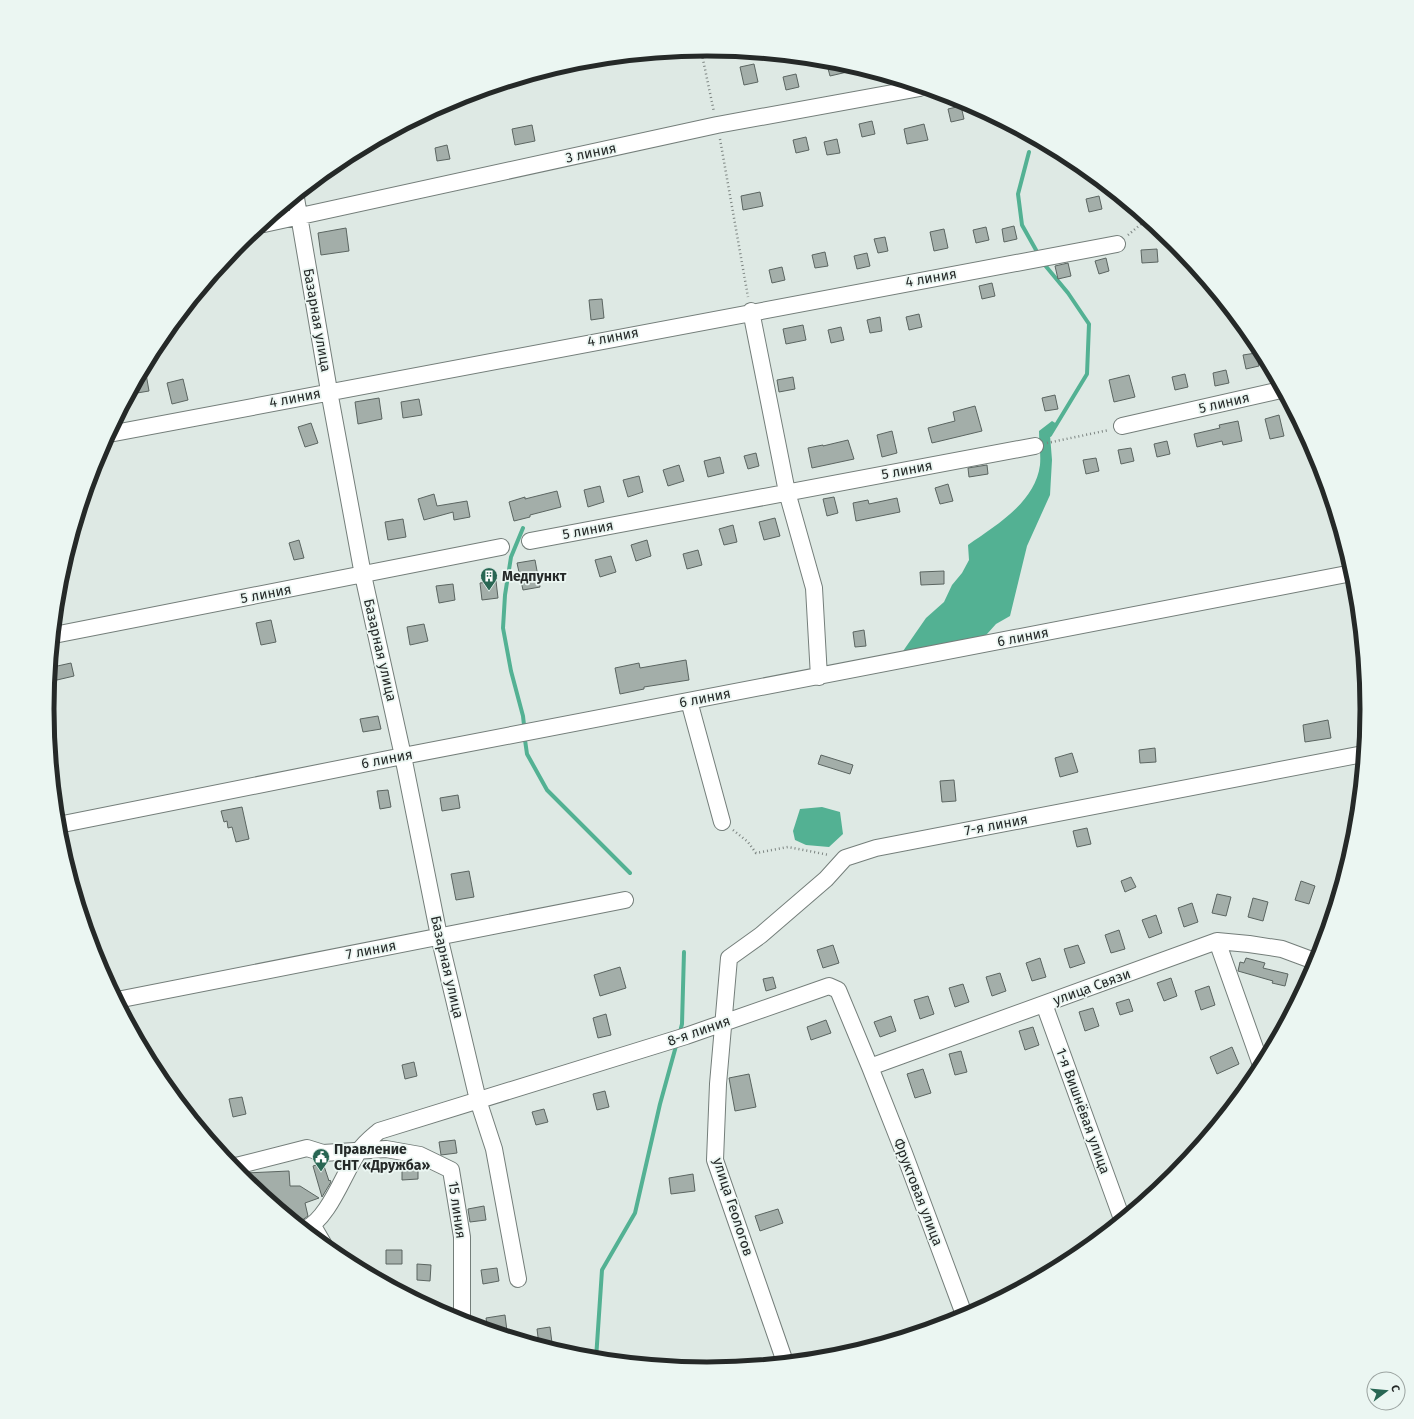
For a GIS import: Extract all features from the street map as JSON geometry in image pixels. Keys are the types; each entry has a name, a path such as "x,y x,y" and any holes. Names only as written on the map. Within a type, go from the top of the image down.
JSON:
{"street":[{"name":"3 линия","path":"272,222 717,125 912,89"},
{"name":"Базарная улица","path":"297,202 329,391 363,575 403,756 439,936 478,1100 494,1149 518,1279"},
{"name":"4 линия","path":"116,433 751,311 1117,244"},
{"path":"751,311 786,492 814,588 819,677"},
{"name":"5 линия","path":"1122,426 1277,391"},
{"name":"5 линия","path":"530,541 1035,446"},
{"name":"5 линия","path":"59,634 501,547"},
{"name":"6 линия","path":"65,824 689,700 819,677 1345,574"},
{"path":"689,700 722,822"},
{"name":"7-я линия","path":"845,858 876,848 1359,755"},
{"path":"723,1022 729,958 760,935 826,880 845,858"},
{"name":"7 линия","path":"122,999 625,900"},
{"path":"1217,941 1259,1058"},
{"name":"улица Связи","path":"870,1068 1217,941 1282,949 1310,959"},
{"name":"8-я линия","path":"309,1228 329,1204 359,1150 379,1131 680,1038 829,986 838,990 870,1068"},
{"name":"1-я Вишнёвая улица","path":"1044,1004 1120,1215"},
{"name":"улица Геологов","path":"723,1022 718,1084 716,1160 785,1358"},
{"name":"Фруктовая улица","path":"870,1068 962,1311"},
{"path":"240,1165 307,1148 323,1153 359,1150"},
{"name":"15 линия","path":"359,1150 386,1149 420,1155 451,1170 462,1237 462,1315"}],"path":[{"path":"702,56 717,125 751,311"},
{"path":"1117,244 1142,223"},
{"path":"1035,446 1122,426"},
{"path":"722,822 748,842 756,853 788,846 845,858"}],"shaded area":[{"path":"1052,421 1057,424 1050,435 1052,460 1050,495 1027,546 1010,616 996,624 978,644 901,654 926,618 944,602 952,585 962,573 969,560 968,545 1013,512 1031,491 1037,479 1040,465 1039,431"},
{"path":"822,807 840,812 843,834 829,847 806,845 795,840 793,831 800,809"}],"building":[{"path":"754,64 758,82 744,85 740,67"},
{"path":"828,68 847,72 830,76"},
{"path":"796,74 799,87 786,90 783,77"},
{"path":"958,107 961,108 964,119 951,122 948,109"},
{"path":"872,121 875,134 862,137 859,124"},
{"path":"924,124 928,140 907,144 904,129"},
{"path":"532,125 535,141 515,145 512,129"},
{"path":"806,137 809,150 796,153 793,140"},
{"path":"837,139 840,153 827,155 824,142"},
{"path":"447,145 450,159 437,161 435,148"},
{"path":"760,192 763,206 743,210 741,196"},
{"path":"1099,196 1102,209 1089,212 1086,199"},
{"path":"1014,226 1017,239 1004,242 1002,229"},
{"path":"986,227 989,240 976,243 973,230"},
{"path":"346,228 349,251 321,255 318,233"},
{"path":"944,229 948,248 934,251 930,232"},
{"path":"885,237 888,251 878,253 874,239"},
{"path":"1157,249 1158,262 1142,263 1141,250"},
{"path":"825,252 828,266 815,268 812,255"},
{"path":"867,253 870,266 857,269 854,256"},
{"path":"1106,258 1109,271 1099,274 1095,261"},
{"path":"1068,263 1071,276 1058,279 1055,266"},
{"path":"782,267 785,280 772,283 769,270"},
{"path":"992,283 995,296 982,299 979,286"},
{"path":"602,299 604,318 591,320 589,300"},
{"path":"919,314 922,327 909,330 906,317"},
{"path":"880,317 882,331 870,333 867,320"},
{"path":"803,325 806,340 786,344 783,329"},
{"path":"841,327 844,340 831,343 828,330"},
{"path":"1254,353 1259,366 1246,369 1243,355"},
{"path":"1226,370 1229,383 1215,386 1213,373"},
{"path":"1185,374 1188,387 1175,390 1172,377"},
{"path":"146,375 149,391 136,393"},
{"path":"1129,375 1135,397 1114,402 1109,380"},
{"path":"793,377 795,389 779,392 777,380"},
{"path":"183,379 188,400 172,404 167,383"},
{"path":"1055,395 1058,409 1045,411 1042,398"},
{"path":"379,398 382,419 358,424 355,402"},
{"path":"419,399 422,415 403,418 401,402"},
{"path":"975,406 982,431 932,443 928,428 955,421 953,412"},
{"path":"1279,415 1284,436 1270,439 1265,419"},
{"path":"1238,421 1242,441 1223,445 1222,441 1197,447 1194,434 1220,428 1219,425"},
{"path":"311,423 318,443 305,447 298,427"},
{"path":"892,431 897,453 882,457 877,435"},
{"path":"848,440 854,459 812,468 808,448"},
{"path":"1167,441 1170,454 1157,457 1154,444"},
{"path":"1131,448 1134,461 1121,464 1118,450"},
{"path":"756,453 759,466 748,469 744,456"},
{"path":"720,457 724,473 708,477 704,461"},
{"path":"1096,458 1099,471 1086,474 1083,460"},
{"path":"679,465 684,481 668,486 663,470"},
{"path":"987,465 988,474 969,477 968,468"},
{"path":"639,476 643,492 628,497 623,480"},
{"path":"948,484 953,501 940,504 935,488"},
{"path":"600,486 604,502 588,507 584,490"},
{"path":"557,491 561,507 514,521 509,502 525,497 525,499"},
{"path":"434,494 437,506 467,501 470,517 454,520 453,512 424,520 418,499"},
{"path":"834,497 838,513 827,516 823,499"},
{"path":"897,498 900,512 856,521 853,503 868,500 869,504"},
{"path":"775,518 780,536 764,540 759,522"},
{"path":"403,519 406,537 388,540 385,522"},
{"path":"733,525 737,542 724,545 719,529"},
{"path":"299,540 304,558 294,560 289,543"},
{"path":"647,540 651,556 636,561 631,545"},
{"path":"698,550 702,565 687,569 683,554"},
{"path":"611,556 616,572 600,577 595,560"},
{"path":"535,560 540,587 523,590 517,563"},
{"path":"944,571 944,584 921,585 920,572"},
{"name":"Медпункт","path":"496,581 498,598 482,600 480,583"},
{"path":"453,584 455,600 439,603 436,586"},
{"path":"271,620 276,642 261,645 256,623"},
{"path":"424,624 428,641 410,645 407,627"},
{"path":"864,630 866,646 855,647 853,632"},
{"path":"686,660 689,680 644,687 644,689 620,694 615,668 639,663 640,668"},
{"path":"71,663 74,676 57,680 55,667"},
{"path":"378,716 381,729 363,732 360,719"},
{"path":"1328,720 1331,738 1305,742 1303,725"},
{"path":"1155,748 1156,762 1140,763 1139,750"},
{"path":"1072,753 1078,772 1060,777 1055,758"},
{"path":"821,755 853,765 850,774 818,764"},
{"path":"954,780 956,801 942,802 940,781"},
{"path":"388,790 391,807 380,809 377,791"},
{"path":"458,795 460,808 442,811 440,798"},
{"path":"242,807 249,839 236,842 232,827 228,828 227,821 224,822 221,811"},
{"path":"1087,828 1091,844 1077,847 1073,831"},
{"path":"469,871 474,897 456,900 451,874"},
{"path":"1131,877 1136,887 1125,892 1121,881"},
{"path":"1301,881 1315,886 1309,904 1295,900"},
{"path":"1217,894 1231,897 1226,916 1212,913"},
{"path":"1253,898 1268,902 1263,921 1248,917"},
{"path":"1192,903 1198,922 1184,927 1178,908"},
{"path":"1156,915 1162,933 1149,938 1142,920"},
{"path":"1119,930 1125,949 1111,953 1105,935"},
{"path":"833,945 839,963 823,968 817,950"},
{"path":"1078,945 1085,963 1070,968 1064,949"},
{"path":"1040,958 1046,977 1032,981 1026,963"},
{"path":"1246,958 1265,963 1263,968 1288,974 1285,986 1238,971 1240,962 1244,963"},
{"path":"620,967 626,988 600,996 594,975"},
{"path":"1000,973 1006,991 992,996 986,977"},
{"path":"773,977 776,988 766,991 763,979"},
{"path":"1171,978 1177,996 1164,1001 1157,983"},
{"path":"963,984 969,1002 955,1007 949,988"},
{"path":"1209,986 1215,1005 1201,1010 1195,991"},
{"path":"928,996 934,1014 920,1019 914,1000"},
{"path":"1129,999 1133,1011 1120,1015 1116,1003"},
{"path":"1093,1008 1099,1026 1085,1031 1079,1012"},
{"path":"606,1014 611,1035 598,1038 593,1018"},
{"path":"891,1016 896,1031 880,1037 874,1022"},
{"path":"826,1020 831,1033 811,1040 807,1027"},
{"path":"1033,1027 1039,1045 1025,1050 1019,1031"},
{"path":"1232,1047 1239,1064 1217,1074 1210,1057"},
{"path":"961,1051 967,1072 955,1075 949,1054"},
{"path":"414,1062 417,1076 405,1079 402,1065"},
{"path":"923,1069 931,1093 915,1098 907,1074"},
{"path":"749,1074 756,1107 735,1111 729,1078"},
{"path":"605,1091 609,1107 597,1110 593,1094"},
{"path":"242,1097 246,1114 233,1117 229,1099"},
{"path":"544,1109 548,1122 536,1125 532,1112"},
{"path":"455,1140 457,1153 441,1155 439,1142"},
{"path":"323,1163 329,1181 330,1180 331,1182 322,1197 313,1166"},
{"path":"402,1166 418,1166 418,1179 402,1180"},
{"path":"289,1171 290,1186 300,1186 319,1198 305,1203 308,1216 301,1221 247,1173"},
{"path":"693,1174 695,1191 671,1194 669,1178"},
{"path":"484,1206 486,1220 470,1222 468,1209"},
{"path":"778,1209 783,1223 760,1231 755,1216"},
{"path":"386,1250 402,1250 402,1264 386,1264"},
{"path":"417,1264 431,1265 430,1281 417,1280"},
{"path":"497,1268 499,1281 483,1284 481,1270"},
{"path":"505,1315 507,1331 487,1324 486,1318"},
{"path":"550,1327 552,1343 538,1340 537,1329"}],"waterway":[{"path":"1029,152 1018,194 1022,225 1036,250"},
{"path":"1044,264 1068,293 1089,324 1087,374 1050,435"},
{"path":"523,528 511,557 505,595 503,628 511,671 524,725"},
{"path":"525,740 527,754 547,790 630,873"},
{"path":"680,1032 682,1024 684,952"},
{"path":"596,1353 602,1270 635,1213 660,1104 676,1046"}],"place":[{"name":"Медпункт","path":"489,591"},
{"name":"Правление СНТ «Дружба»","path":"321,1172"}]}
